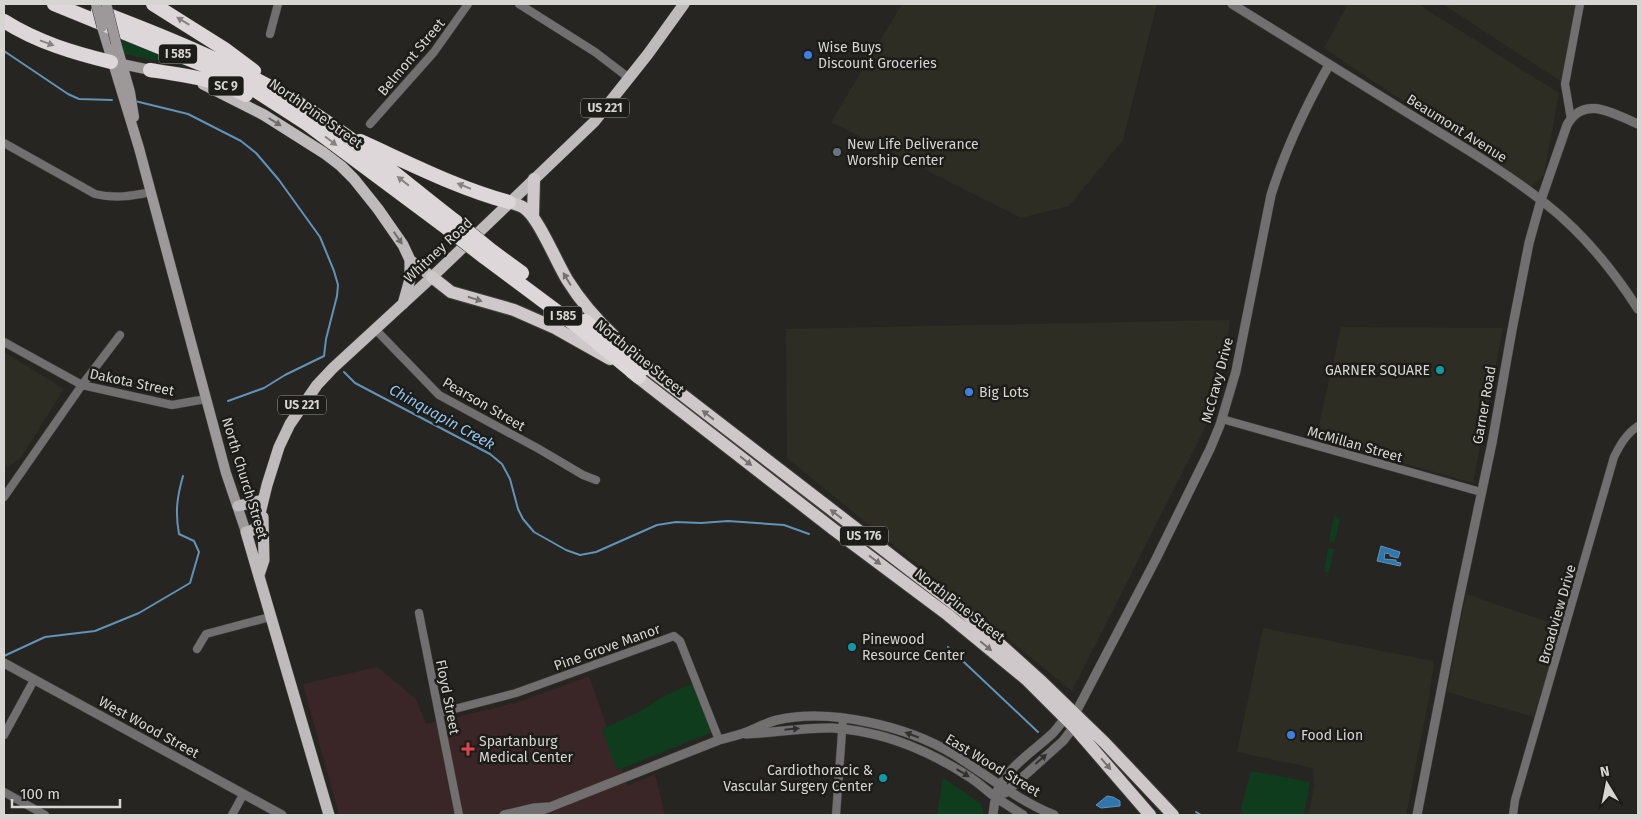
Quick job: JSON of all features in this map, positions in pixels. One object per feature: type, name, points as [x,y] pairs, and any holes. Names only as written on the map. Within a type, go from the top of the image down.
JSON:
[{"type":"highway","name":"North Pine Street","points":[[54,4],[218,71],[253,89],[297,117],[451,225]]},
{"type":"highway","name":"North Pine Street","points":[[80,4],[196,50],[254,78],[339,131],[451,225],[582,330],[642,372],[833,529],[948,615],[1026,679],[1071,720],[1115,753],[1174,815]]},
{"type":"highway","name":"SC 9","points":[[153,4],[226,50],[282,94]]},
{"type":"highway","points":[[4,21],[38,39],[77,54],[117,63]]},
{"type":"highway","name":"SC 9","points":[[147,69],[184,75],[220,84],[237,90],[279,112],[297,117]]},
{"type":"highway","points":[[339,131],[415,167],[493,198],[523,207],[533,217],[578,296],[642,372]]},
{"type":"highway","points":[[533,217],[534,179]]},
{"type":"highway","points":[[432,277],[451,292],[514,310],[555,328],[642,372]]},
{"type":"highway","name":"North Pine Street","points":[[1071,720],[1150,815]]},
{"type":"main road","points":[[96,4],[106,24]]},
{"type":"main road","name":"Whitney Road","points":[[246,532],[253,530],[257,526],[262,501],[279,447],[290,424],[303,404],[333,368],[432,277],[594,122],[665,32],[684,4]]},
{"type":"main road","points":[[106,24],[107,6]]},
{"type":"main road","name":"North Church Street","points":[[106,24],[105,41],[129,86],[138,148]]},
{"type":"main road","name":"North Church Street","points":[[106,24],[116,43],[117,63],[138,148],[226,473],[246,532],[329,815]]},
{"type":"main road","name":"SC 9","points":[[117,63],[147,69]]},
{"type":"main road","points":[[129,86],[134,76],[147,69],[203,84],[264,115],[324,153],[354,179],[403,245],[410,260],[410,279],[403,304]]},
{"type":"main road","points":[[410,260],[432,277]]},
{"type":"main road","points":[[238,506],[262,501],[264,560],[259,576]]},
{"type":"street","points":[[270,34],[278,4]]},
{"type":"street","name":"Belmont Street","points":[[370,124],[434,52],[468,4]]},
{"type":"street","points":[[518,4],[595,52],[629,78]]},
{"type":"street","name":"Beaumont Avenue","points":[[1232,4],[1456,143],[1541,200],[1564,219],[1592,248],[1617,278],[1638,309]]},
{"type":"street","points":[[1571,119],[1565,84],[1580,4]]},
{"type":"street","name":"McCravy Drive","points":[[1071,720],[1156,559],[1210,449],[1222,419],[1236,372],[1271,195],[1290,143],[1329,65]]},
{"type":"street","points":[[1571,119],[1580,111],[1598,108],[1638,124]]},
{"type":"street","name":"Garner Road","points":[[1418,815],[1529,243],[1541,200],[1571,119]]},
{"type":"street","points":[[4,143],[94,194],[120,198],[151,192]]},
{"type":"street","name":"Pearson Street","points":[[375,328],[439,395],[583,475],[596,480]]},
{"type":"street","points":[[4,495],[82,385],[120,336]]},
{"type":"street","name":"Dakota Street","points":[[4,342],[82,385],[172,406],[206,399]]},
{"type":"street","name":"McMillan Street","points":[[1222,419],[1481,492]]},
{"type":"street","name":"Broadview Drive","points":[[1513,815],[1515,800],[1614,457],[1626,436],[1638,426]]},
{"type":"street","name":"Floyd Street","points":[[419,613],[459,815]]},
{"type":"street","points":[[197,649],[206,634],[270,617]]},
{"type":"street","name":"Pine Grove Manor","points":[[439,713],[516,693],[674,636],[680,641],[719,740]]},
{"type":"street","name":"West Wood Street","points":[[4,663],[282,815]]},
{"type":"street","points":[[4,736],[34,680]]},
{"type":"street","name":"East Wood Street","points":[[743,734],[756,726],[777,720],[812,717],[843,718],[880,725],[922,739],[950,753],[1000,786],[1037,808],[1054,815]]},
{"type":"street","points":[[836,815],[843,718]]},
{"type":"street","points":[[993,815],[996,792],[1013,768],[1054,732],[1071,720]]},
{"type":"street","points":[[996,798],[1009,791],[1017,781],[1062,741],[1071,720]]},
{"type":"street","name":"East Wood Street","points":[[530,815],[719,740],[743,734],[811,728],[842,729],[880,736],[932,755],[971,778],[996,798],[1023,815]]},
{"type":"street","points":[[4,792],[46,815]]},
{"type":"street","points":[[232,815],[243,795]]},
{"type":"street","name":"East Wood Street","points":[[504,815],[553,806]]},
{"type":"shaded area","points":[[902,4],[1157,4],[1123,140],[1069,206],[1021,218],[831,122]]},
{"type":"shaded area","points":[[1348,4],[1418,4],[1559,93],[1544,175],[1531,187],[1324,48]]},
{"type":"shaded area","points":[[1443,4],[1577,4],[1563,83]]},
{"type":"shaded area","points":[[1230,320],[1219,400],[1072,691],[787,458],[786,329]]},
{"type":"shaded area","name":"GARNER SQUARE","points":[[1341,327],[1503,328],[1473,483],[1316,438]]},
{"type":"shaded area","points":[[4,352],[64,389],[20,459],[4,468]]},
{"type":"shaded area","points":[[1466,594],[1554,624],[1559,634],[1534,717],[1447,692]]},
{"type":"shaded area","points":[[1263,628],[1434,661],[1429,698],[1406,815],[1309,815],[1314,786],[1313,768],[1237,752]]},
{"type":"shaded area","name":"Spartanburg Medical Center","points":[[377,667],[416,699],[426,724],[519,702],[589,676],[628,786],[655,774],[665,815],[339,815],[303,684]]},
{"type":"green space","points":[[117,31],[234,81],[180,65],[124,54]]},
{"type":"green space","points":[[1334,516],[1340,518],[1335,542],[1329,541]]},
{"type":"green space","points":[[1328,548],[1334,549],[1329,573],[1324,572]]},
{"type":"green space","points":[[693,683],[712,732],[618,770],[602,729],[637,713],[662,697]]},
{"type":"green space","points":[[1251,771],[1310,782],[1304,815],[1244,815],[1241,808]]},
{"type":"green space","points":[[943,778],[981,804],[983,815],[937,815]]},
{"type":"water","points":[[1381,546],[1400,552],[1398,558],[1385,553],[1384,559],[1396,560],[1396,562],[1401,563],[1400,566],[1377,561]]},
{"type":"water","points":[[1107,796],[1120,801],[1120,806],[1101,808],[1096,805]]},
{"type":"waterway","name":"Chinquapin Creek","points":[[4,51],[68,94],[79,99],[112,100]]},
{"type":"waterway","name":"Chinquapin Creek","points":[[135,101],[188,114],[241,141],[256,153],[279,180],[320,237],[338,285],[324,356]]},
{"type":"waterway","points":[[228,401],[264,388],[285,375],[324,356]]},
{"type":"waterway","name":"Chinquapin Creek","points":[[344,372],[355,383],[490,454],[502,464],[510,479],[518,509],[523,519],[534,532],[566,550],[580,555],[596,552],[657,525],[676,522],[728,521],[784,525],[809,534]]},
{"type":"waterway","points":[[4,656],[45,637],[95,631],[139,613],[190,583],[199,552],[194,541],[179,534],[177,505],[183,476]]},
{"type":"waterway","name":"Chinquapin Creek","points":[[948,647],[1038,732]]},
{"type":"waterway","name":"Chinquapin Creek","points":[[1196,812],[1201,815]]},
{"type":"place","name":"Wise Buys Discount Groceries","points":[[808,55]]},
{"type":"place","name":"New Life Deliverance Worship Center","points":[[837,152]]},
{"type":"place","name":"GARNER SQUARE","points":[[1440,370]]},
{"type":"place","name":"Big Lots","points":[[969,392]]},
{"type":"place","name":"Pinewood Resource Center","points":[[852,647]]},
{"type":"place","name":"Food Lion","points":[[1291,735]]},
{"type":"place","name":"Spartanburg Medical Center","points":[[468,749]]},
{"type":"place","name":"Cardiothoracic & Vascular Surgery Center","points":[[883,778]]}]
